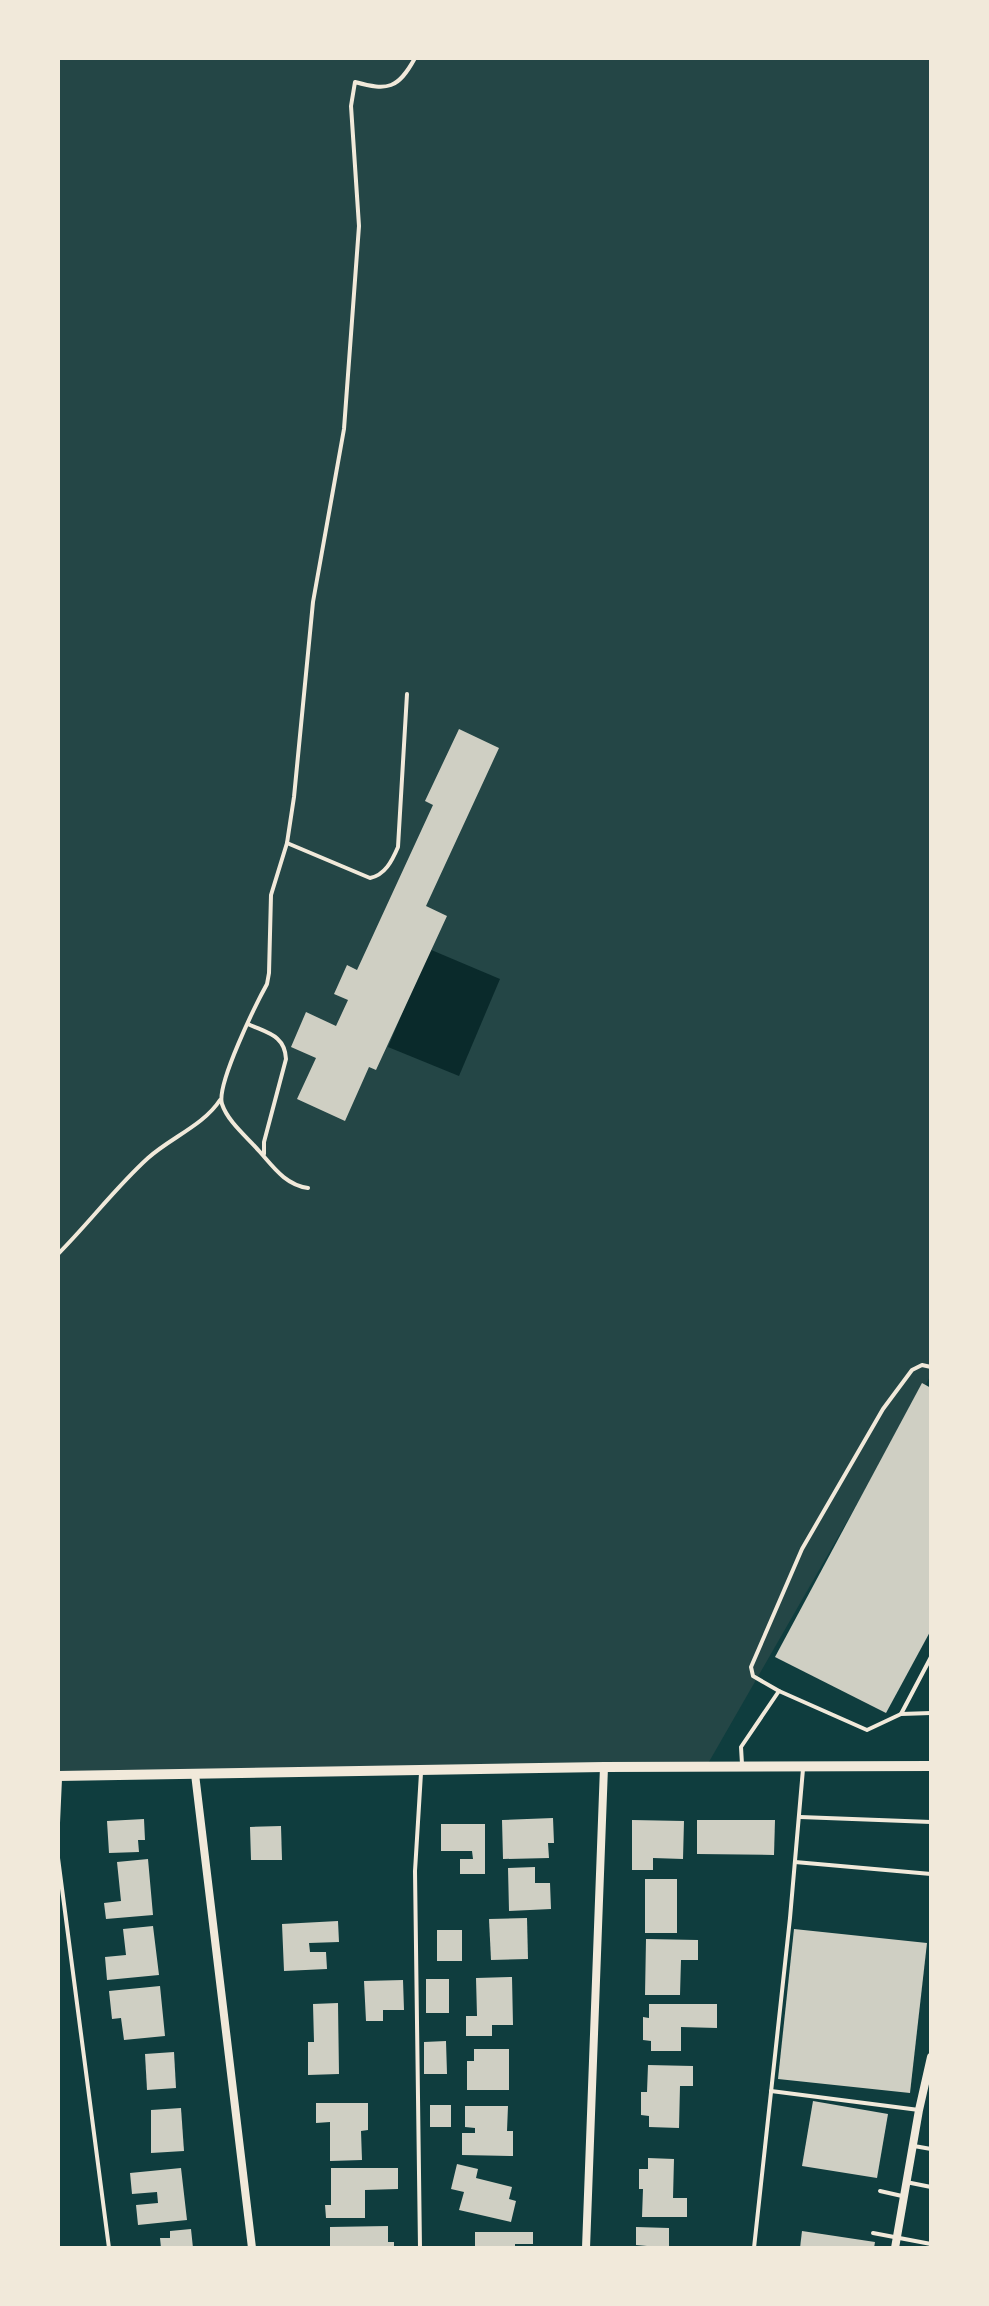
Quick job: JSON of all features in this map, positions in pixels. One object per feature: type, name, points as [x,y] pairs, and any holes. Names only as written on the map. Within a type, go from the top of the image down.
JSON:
[{"type":"street","points":[[59,1776],[604,1767],[931,1766]]},
{"type":"street","points":[[586,2248],[604,1767]]},
{"type":"street","points":[[195,1774],[252,2248]]},
{"type":"street","points":[[895,2248],[902,2196],[919,2110],[927,2090],[931,2057]]},
{"type":"lane","points":[[58,1254],[144,1161],[167,1141],[213,1110],[220,1100],[247,1024],[267,984],[271,895],[287,843],[313,602],[344,429],[359,226],[352,93],[355,82],[390,87],[400,80],[415,58]]},
{"type":"lane","points":[[287,843],[370,878],[379,876],[392,862],[398,847],[407,694]]},
{"type":"lane","points":[[247,1024],[279,1039],[286,1051],[266,1130],[264,1156]]},
{"type":"lane","points":[[220,1100],[226,1114],[281,1176],[297,1186],[308,1188]]},
{"type":"lane","points":[[931,1367],[922,1365],[912,1370],[883,1409],[802,1549],[751,1667],[753,1676],[779,1691],[867,1730],[901,1714],[931,1713]]},
{"type":"lane","points":[[901,1714],[931,1657]]},
{"type":"lane","points":[[742,1767],[741,1747],[779,1691]]},
{"type":"lane","points":[[754,2248],[803,1766]]},
{"type":"lane","points":[[420,2248],[415,1871],[421,1770]]},
{"type":"lane","points":[[58,1823],[59,1776]]},
{"type":"lane","points":[[800,1817],[931,1822]]},
{"type":"lane","points":[[58,1858],[109,2248]]},
{"type":"lane","points":[[795,1862],[931,1874]]},
{"type":"lane","points":[[771,2091],[919,2110]]},
{"type":"lane","points":[[912,2145],[931,2149]]},
{"type":"lane","points":[[905,2182],[931,2187]]},
{"type":"lane","points":[[880,2191],[902,2196]]},
{"type":"lane","points":[[873,2233],[931,2244]]},
{"type":"shaded area","points":[[58,58],[931,58],[931,1375],[706,1767],[58,1776]]},
{"type":"shaded area","points":[[429,949],[500,979],[459,1076],[388,1047]]},
{"type":"building","points":[[459,729],[499,748],[426,906],[447,916],[376,1070],[369,1067],[345,1121],[297,1099],[316,1058],[291,1047],[306,1012],[336,1026],[348,1000],[334,994],[347,965],[357,970],[433,805],[425,801]]},
{"type":"building","points":[[922,1383],[931,1388],[931,1630],[886,1713],[775,1657]]},
{"type":"building","points":[[553,1818],[554,1843],[548,1843],[549,1858],[503,1859],[502,1820]]},
{"type":"building","points":[[144,1819],[145,1840],[138,1840],[139,1852],[109,1853],[107,1821]]},
{"type":"building","points":[[632,1820],[684,1821],[683,1859],[653,1858],[653,1870],[632,1870]]},
{"type":"building","points":[[697,1820],[775,1820],[774,1855],[697,1854]]},
{"type":"building","points":[[441,1824],[485,1824],[485,1874],[460,1874],[460,1859],[473,1859],[472,1851],[441,1851]]},
{"type":"building","points":[[281,1826],[282,1860],[251,1860],[250,1827]]},
{"type":"building","points":[[148,1859],[153,1915],[106,1919],[104,1903],[121,1901],[117,1862]]},
{"type":"building","points":[[535,1867],[535,1883],[550,1883],[551,1909],[509,1911],[508,1868]]},
{"type":"building","points":[[645,1879],[677,1879],[677,1933],[645,1933]]},
{"type":"building","points":[[527,1918],[528,1959],[491,1960],[489,1919]]},
{"type":"building","points":[[338,1921],[339,1942],[309,1943],[310,1952],[326,1952],[327,1969],[284,1971],[282,1924]]},
{"type":"building","points":[[153,1926],[159,1975],[107,1980],[105,1957],[126,1955],[123,1929]]},
{"type":"building","points":[[794,1929],[927,1943],[910,2093],[778,2079]]},
{"type":"building","points":[[437,1930],[462,1930],[462,1961],[437,1961]]},
{"type":"building","points":[[646,1939],[698,1940],[698,1960],[681,1960],[680,1995],[645,1995]]},
{"type":"building","points":[[512,1977],[513,2025],[492,2025],[492,2036],[466,2036],[466,2016],[477,2016],[476,1978]]},
{"type":"building","points":[[426,1979],[449,1979],[449,2013],[426,2013]]},
{"type":"building","points":[[403,1980],[404,2010],[383,2010],[383,2021],[366,2021],[364,1981]]},
{"type":"building","points":[[160,1986],[165,2036],[124,2040],[121,2018],[112,2019],[109,1991]]},
{"type":"building","points":[[338,2003],[339,2074],[308,2075],[308,2042],[314,2042],[313,2004]]},
{"type":"building","points":[[649,2004],[717,2004],[717,2028],[681,2027],[681,2051],[651,2051],[651,2041],[643,2040],[643,2017],[649,2018]]},
{"type":"building","points":[[446,2041],[447,2074],[424,2074],[424,2042]]},
{"type":"building","points":[[474,2049],[509,2049],[509,2090],[467,2090],[467,2061],[474,2061]]},
{"type":"building","points":[[174,2052],[176,2088],[147,2090],[145,2054]]},
{"type":"building","points":[[648,2065],[693,2066],[693,2086],[680,2086],[679,2128],[649,2127],[649,2116],[641,2115],[641,2092],[647,2092]]},
{"type":"building","points":[[813,2101],[888,2114],[877,2178],[802,2166]]},
{"type":"building","points":[[316,2103],[368,2103],[368,2130],[361,2131],[362,2160],[330,2161],[330,2122],[316,2123]]},
{"type":"building","points":[[430,2105],[451,2105],[451,2127],[430,2127]]},
{"type":"building","points":[[465,2106],[508,2106],[507,2131],[513,2131],[513,2156],[462,2155],[462,2133],[475,2133],[475,2128],[465,2127]]},
{"type":"building","points":[[181,2108],[184,2151],[151,2153],[151,2110]]},
{"type":"building","points":[[648,2158],[674,2159],[673,2198],[687,2198],[687,2217],[642,2217],[643,2189],[639,2189],[639,2169],[648,2169]]},
{"type":"building","points":[[457,2164],[478,2169],[476,2178],[512,2187],[509,2199],[516,2201],[511,2222],[459,2210],[464,2192],[451,2189]]},
{"type":"building","points":[[181,2168],[187,2220],[138,2225],[136,2205],[158,2203],[157,2192],[132,2194],[130,2173]]},
{"type":"building","points":[[331,2168],[398,2168],[398,2189],[365,2190],[365,2218],[326,2218],[325,2205],[331,2205]]},
{"type":"building","points":[[388,2226],[388,2242],[394,2242],[394,2248],[330,2248],[330,2227]]},
{"type":"building","points":[[636,2227],[669,2228],[669,2248],[636,2245]]},
{"type":"building","points":[[191,2229],[193,2248],[161,2248],[160,2238],[170,2238],[170,2231]]},
{"type":"building","points":[[802,2231],[875,2242],[874,2248],[800,2248]]},
{"type":"building","points":[[475,2232],[533,2232],[533,2244],[515,2244],[515,2248],[475,2248]]}]
